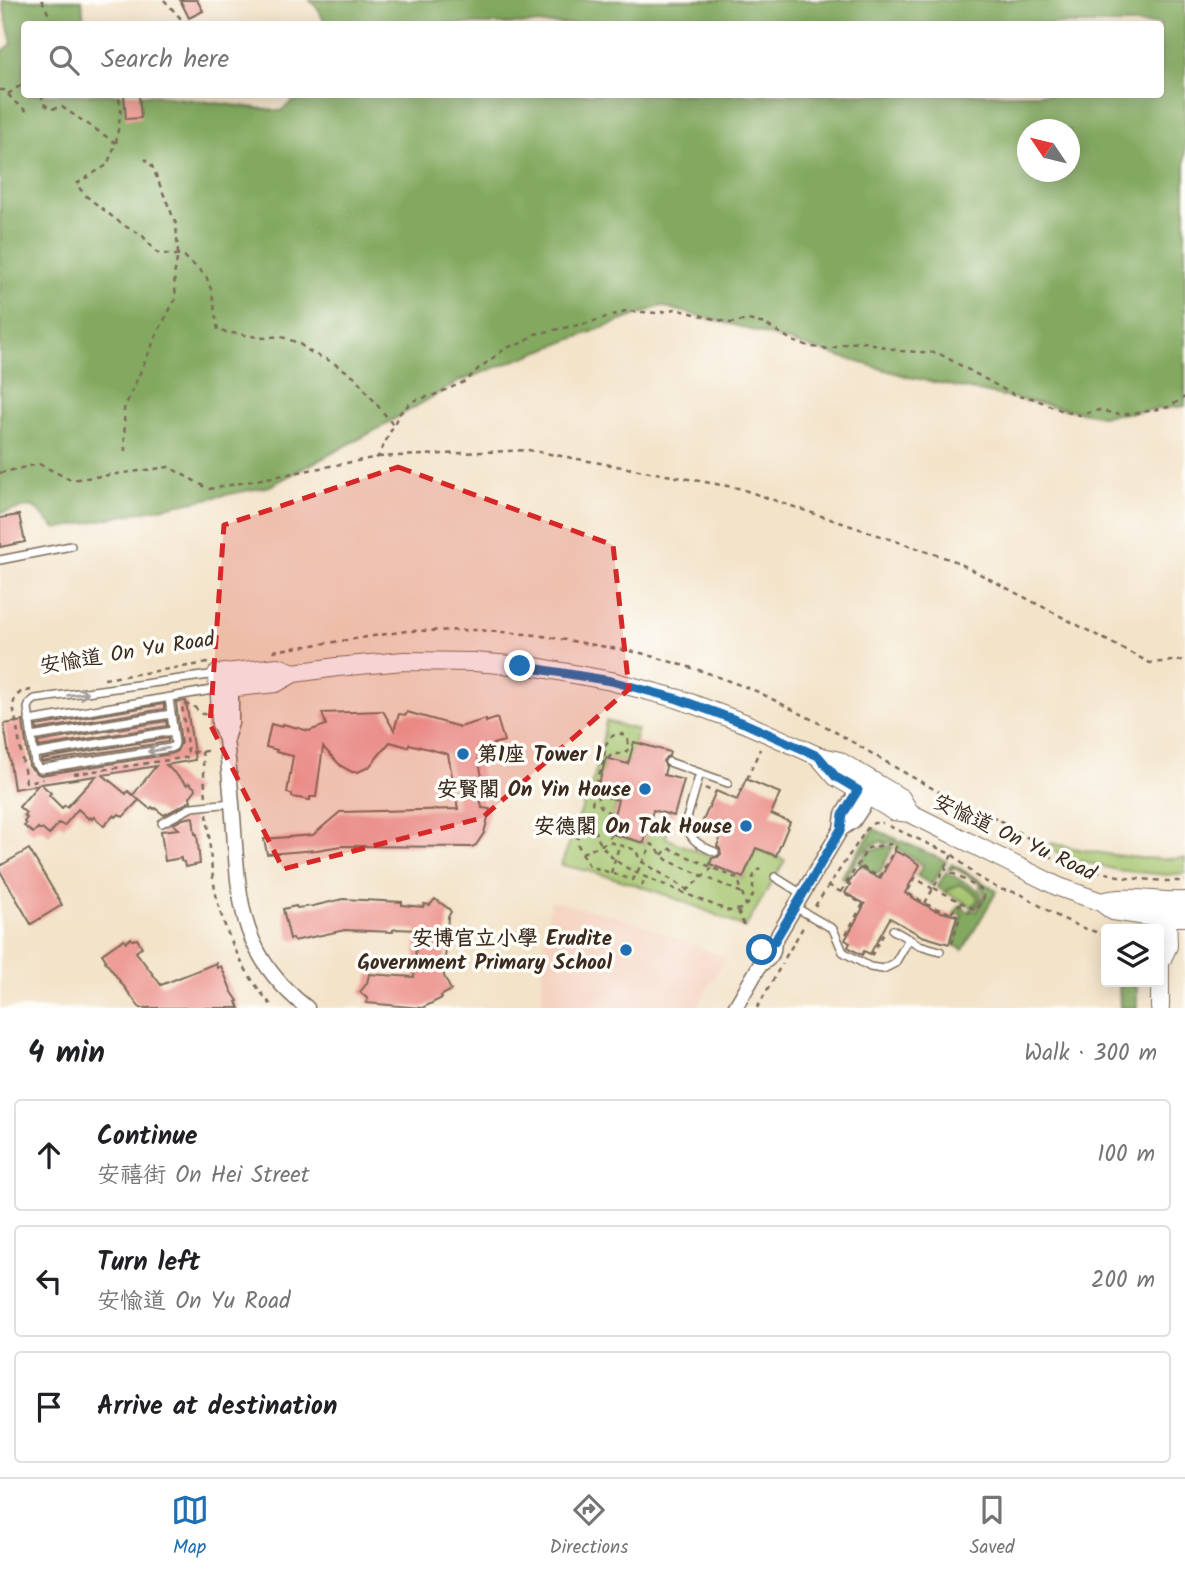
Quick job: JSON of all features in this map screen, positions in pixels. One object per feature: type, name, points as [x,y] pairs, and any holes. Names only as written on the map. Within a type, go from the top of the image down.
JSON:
[{"type":"street","name":"安愉道 On Yu Road","points":[[219,680],[276,683],[294,673],[404,661],[474,662],[536,667],[611,681],[678,699],[744,723],[818,756],[836,777],[868,787],[893,811],[910,813],[1059,887],[1101,901],[1113,911],[1166,912]]},
{"type":"street","points":[[219,680],[231,723],[226,739],[237,882],[246,925],[266,964],[285,989],[307,1008]]},
{"type":"street","points":[[735,1008],[760,965],[773,951],[774,942],[841,829],[853,821],[868,787]]},
{"type":"street","points":[[1164,953],[1168,946],[1166,912]]},
{"type":"street","points":[[1160,987],[1160,1008]]},
{"type":"lane","points":[[0,560],[71,546]]},
{"type":"lane","points":[[29,721],[169,698],[219,680]]},
{"type":"lane","points":[[169,698],[174,746],[170,748],[40,769],[35,764],[28,706],[35,699],[219,680]]},
{"type":"lane","points":[[31,737],[171,714]]},
{"type":"lane","points":[[34,754],[173,731]]},
{"type":"lane","points":[[669,762],[728,783]]},
{"type":"lane","points":[[700,773],[686,824],[695,842],[715,852]]},
{"type":"lane","points":[[162,823],[192,807],[232,803]]},
{"type":"lane","points":[[775,877],[810,915],[833,929],[843,952],[870,967],[883,969],[895,962],[909,939]]},
{"type":"lane","points":[[889,931],[919,945],[941,947]]},
{"type":"path","points":[[42,0],[52,21]]},
{"type":"path","points":[[164,0],[183,21]]},
{"type":"path","points":[[8,93],[21,85]]},
{"type":"path","points":[[0,90],[8,93],[29,113]]},
{"type":"path","points":[[42,98],[44,104],[51,109],[62,107],[116,143]]},
{"type":"path","points":[[119,98],[121,110],[116,143],[107,165],[76,184],[86,196],[123,225],[142,235],[158,253],[184,256],[206,276],[212,292],[218,331],[264,338],[280,336],[298,343],[354,376],[394,426]]},
{"type":"path","points":[[125,452],[124,409],[176,298],[176,224],[152,166],[145,159]]},
{"type":"path","points":[[378,457],[399,414],[412,401],[466,381],[506,348],[522,343],[535,334],[588,323],[625,311],[658,313],[675,309],[732,323],[748,320],[765,324],[795,342],[813,347],[830,349],[849,343],[865,342],[901,351],[938,353],[1016,396],[1032,398],[1080,415],[1099,410],[1132,414],[1169,407],[1185,397]]},
{"type":"path","points":[[0,473],[39,464],[71,480],[169,467],[209,489],[378,457],[528,450],[738,488],[955,561],[1150,663],[1185,660]]},
{"type":"path","name":"安愉道 On Yu Road","points":[[94,680],[219,680]]},
{"type":"path","name":"安愉道 On Yu Road","points":[[24,691],[41,688]]},
{"type":"path","points":[[202,714],[192,705],[183,705],[188,753],[207,751]]},
{"type":"path","points":[[608,759],[612,754],[624,754],[629,748],[628,740],[622,734],[610,736],[606,743],[594,793],[592,815],[601,845],[615,860],[636,873],[686,891],[729,911],[738,911],[746,906],[753,895],[753,877],[760,868]]},
{"type":"path","points":[[747,779],[760,749]]},
{"type":"path","points":[[202,751],[206,801]]},
{"type":"path","points":[[198,782],[204,781]]},
{"type":"path","points":[[598,794],[601,808],[616,815]]},
{"type":"path","points":[[207,811],[218,903],[244,965],[262,995],[274,1008]]},
{"type":"path","name":"安愉道 On Yu Road","points":[[828,885],[874,822],[953,855],[976,876],[999,889],[1019,893],[1063,919],[1101,933]]},
{"type":"path","points":[[594,825],[579,830],[576,843],[589,866],[633,880],[652,844],[667,860],[742,893]]},
{"type":"path","points":[[609,842],[611,833]]},
{"type":"path","points":[[582,853],[609,842],[636,849],[642,861],[686,891]]},
{"type":"path","points":[[841,892],[857,864],[868,848],[891,844],[896,847],[879,877],[857,864]]},
{"type":"path","points":[[611,873],[619,845]]},
{"type":"path","points":[[662,855],[668,848],[738,880],[746,906]]},
{"type":"path","points":[[925,903],[956,849]]},
{"type":"path","points":[[686,891],[712,868]]},
{"type":"path","points":[[941,947],[951,946],[960,916],[934,908],[907,893],[915,878],[976,910],[984,897],[982,890],[945,869]]},
{"type":"path","points":[[642,886],[645,877]]},
{"type":"path","points":[[822,881],[863,905],[846,934]]},
{"type":"path","points":[[804,925],[828,885]]},
{"type":"path","points":[[951,913],[961,903]]},
{"type":"path","points":[[738,911],[745,928]]},
{"type":"path","points":[[868,960],[889,931]]},
{"type":"path","points":[[752,944],[757,947]]},
{"type":"path","points":[[757,1008],[768,988]]},
{"type":"highlighted area","points":[[398,467],[613,545],[629,689],[482,818],[283,869],[210,724],[224,525]]},
{"type":"shaded area","name":"安博官立小學 Erudite Government Primary School","points":[[551,901],[611,915],[651,928],[726,958],[696,1008],[542,1008],[542,963]]},
{"type":"green space","points":[[2,0],[82,0],[84,21],[21,21],[21,98],[177,98],[280,111],[298,98],[1164,98],[1164,21],[324,21],[310,0],[1185,0],[1185,406],[1101,416],[909,377],[661,306],[460,381],[270,486],[56,529],[33,506],[0,513],[0,53],[12,44]]},
{"type":"green space","points":[[606,721],[638,730],[628,764],[606,759],[597,790],[596,794],[618,800],[609,833],[644,843],[648,827],[667,832],[666,838],[712,858],[710,864],[743,878],[756,848],[785,860],[745,928],[654,891],[561,865],[594,777]]},
{"type":"green space","points":[[874,829],[946,861],[932,885],[917,876],[923,865],[897,849],[898,846],[892,842],[884,844],[884,841],[871,846],[861,855],[846,880],[841,877]]},
{"type":"green space","points":[[1050,843],[1134,857],[1185,858],[1185,873],[1166,875],[1117,870],[1076,860],[1054,851]]},
{"type":"green space","points":[[893,847],[880,872],[874,873],[859,864],[869,850]]},
{"type":"green space","points":[[951,864],[997,891],[963,950],[954,945],[962,915],[954,913],[961,905],[964,906],[963,909],[977,912],[985,897],[981,884],[953,867],[948,869]]},
{"type":"green space","points":[[946,872],[980,891],[982,898],[976,908],[973,907],[978,899],[976,894],[959,884],[945,892],[937,887]]},
{"type":"green space","points":[[958,884],[976,894],[978,899],[973,907],[945,892]]},
{"type":"green space","points":[[1119,987],[1137,987],[1137,1008],[1120,1008]]},
{"type":"building","points":[[180,0],[197,0],[203,11],[189,18]]},
{"type":"building","points":[[124,98],[139,98],[141,118],[126,119]]},
{"type":"building","points":[[19,515],[25,542],[0,547],[0,518]]},
{"type":"building","points":[[186,701],[195,760],[166,765],[187,785],[189,783],[196,789],[190,797],[191,801],[164,815],[155,808],[150,809],[133,795],[156,766],[103,775],[126,794],[128,791],[139,800],[123,817],[114,815],[104,826],[94,817],[89,819],[78,809],[64,826],[59,823],[49,835],[38,828],[33,833],[24,826],[26,813],[19,807],[38,785],[14,789],[4,724],[23,721],[29,766],[41,775],[177,751],[181,743],[176,702]],"holes":[[[96,776],[67,807],[65,805],[62,808],[41,784]]]},
{"type":"building","points":[[164,704],[164,709],[37,730],[36,726]]},
{"type":"building","points":[[383,711],[394,730],[399,714],[406,715],[407,712],[460,727],[497,718],[504,741],[477,751],[484,788],[479,790],[482,808],[490,809],[484,833],[476,845],[341,846],[267,854],[264,839],[313,835],[340,812],[458,809],[448,754],[390,742],[369,767],[358,772],[341,766],[323,747],[316,797],[310,797],[310,800],[292,797],[292,794],[287,793],[293,756],[266,747],[271,724],[282,727],[283,724],[309,731],[326,725],[322,713]]},
{"type":"building","points":[[166,721],[167,726],[39,747],[38,742]]},
{"type":"building","points":[[168,738],[168,742],[41,761],[41,759]]},
{"type":"building","name":"安賢閣 On Yin House","points":[[634,742],[670,752],[663,761],[666,767],[664,775],[684,780],[674,816],[653,810],[644,843],[609,833],[618,800],[596,794],[606,758],[628,764]]},
{"type":"building","name":"安德閣 On Tak House","points":[[746,779],[780,793],[771,814],[790,822],[776,856],[756,848],[743,878],[710,864],[712,858],[721,854],[717,846],[722,834],[701,825],[716,791],[737,800]]},
{"type":"building","points":[[193,817],[200,864],[185,867],[181,858],[165,861],[161,831],[179,829],[173,824]]},
{"type":"building","points":[[29,849],[62,905],[31,924],[0,871],[0,866]]},
{"type":"building","points":[[895,851],[920,865],[905,893],[934,910],[957,916],[949,944],[922,936],[890,918],[870,954],[864,951],[862,955],[848,947],[850,943],[845,940],[865,904],[845,893],[860,868],[880,879]]},
{"type":"building","points":[[343,899],[402,902],[402,905],[423,907],[424,904],[430,905],[435,899],[449,909],[451,912],[448,917],[444,976],[451,990],[422,1008],[366,1003],[368,999],[360,992],[367,983],[369,974],[414,977],[417,930],[345,930],[294,941],[290,939],[283,909]]},
{"type":"building","points":[[131,938],[137,939],[142,947],[136,952],[161,985],[216,963],[217,968],[221,966],[240,1008],[140,1008],[102,954],[124,939],[126,942]]},
{"type":"place","name":"第1座 Tower 1","points":[[463,754]]},
{"type":"place","name":"安賢閣 On Yin House","points":[[645,789]]},
{"type":"place","name":"安德閣 On Tak House","points":[[746,826]]},
{"type":"place","name":"安博官立小學 Erudite Government Primary School","points":[[626,950]]},
{"type":"route","points":[[520,666],[611,681],[678,699],[744,723],[818,756],[836,777],[858,790],[843,814],[841,829],[803,894],[774,942],[762,950]]}]
